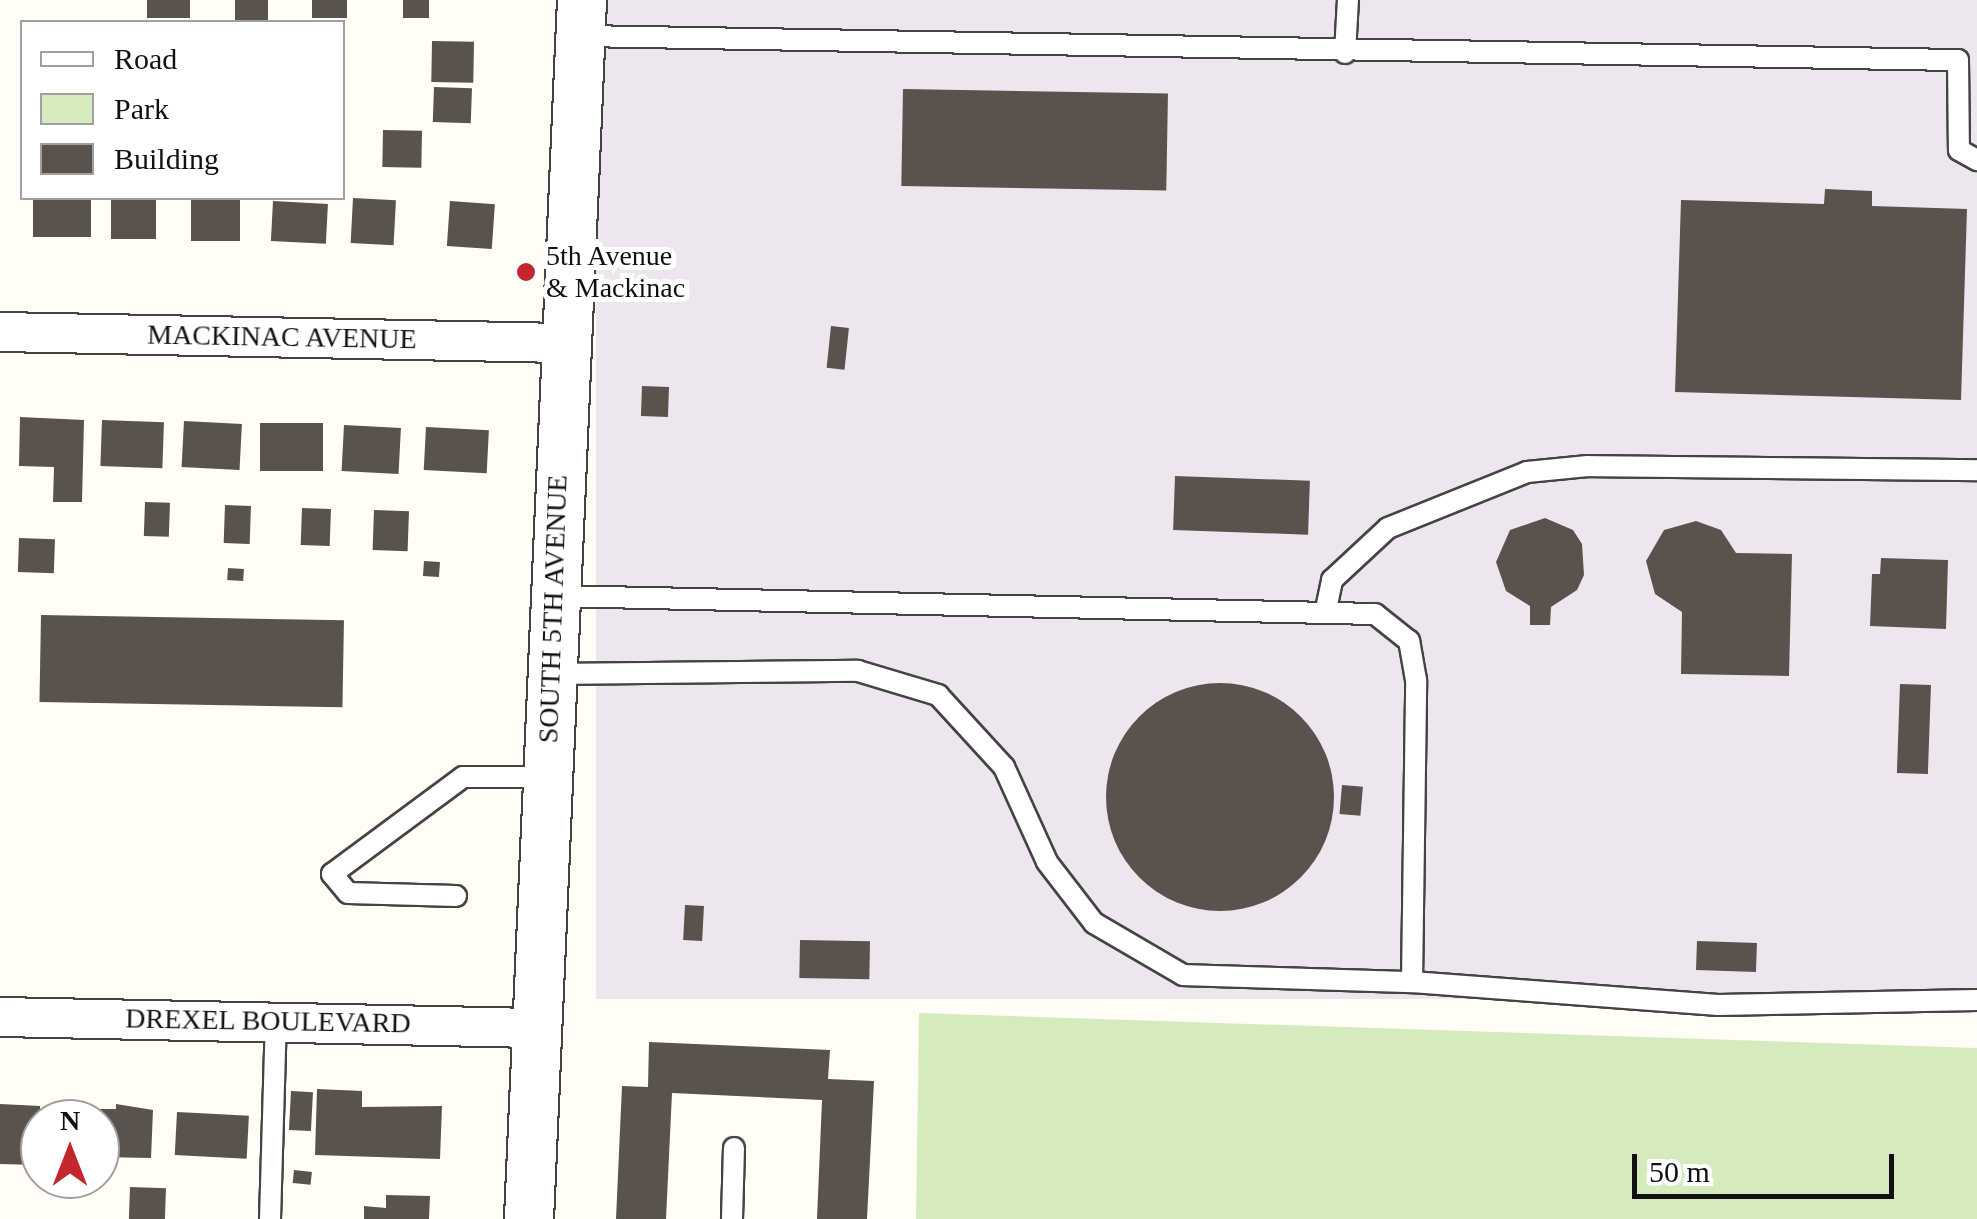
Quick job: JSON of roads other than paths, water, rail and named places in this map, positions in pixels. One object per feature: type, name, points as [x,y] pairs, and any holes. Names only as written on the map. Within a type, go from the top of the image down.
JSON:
[{"type":"street","name":"SOUTH 5TH AVENUE","points":[[529,1219],[581,18]]},
{"type":"street","name":"MACKINAC AVENUE","points":[[0,332],[564,343]]},
{"type":"street","name":"DREXEL BOULEVARD","points":[[0,1016],[535,1028]]},
{"type":"lane","points":[[1346,53],[1348,0]]},
{"type":"lane","points":[[581,18],[1346,53],[1958,60],[1958,150],[1977,160]]},
{"type":"lane","points":[[1326,609],[1332,580],[1388,528],[1527,472],[1588,466],[1977,470]]},
{"type":"lane","points":[[554,596],[1326,609],[1376,614],[1409,641],[1416,680],[1412,982]]},
{"type":"lane","points":[[551,674],[858,671],[938,695],[1004,767],[1047,862],[1094,924],[1183,975],[1412,982],[1718,1005],[1977,1000]]},
{"type":"lane","points":[[456,896],[348,893],[332,874],[464,777],[546,777]]},
{"type":"lane","points":[[270,1219],[276,1021]]},
{"type":"lane","points":[[732,1219],[734,1148]]},
{"type":"place","name":"5th Avenue & Mackinac","points":[[526,272]]}]
